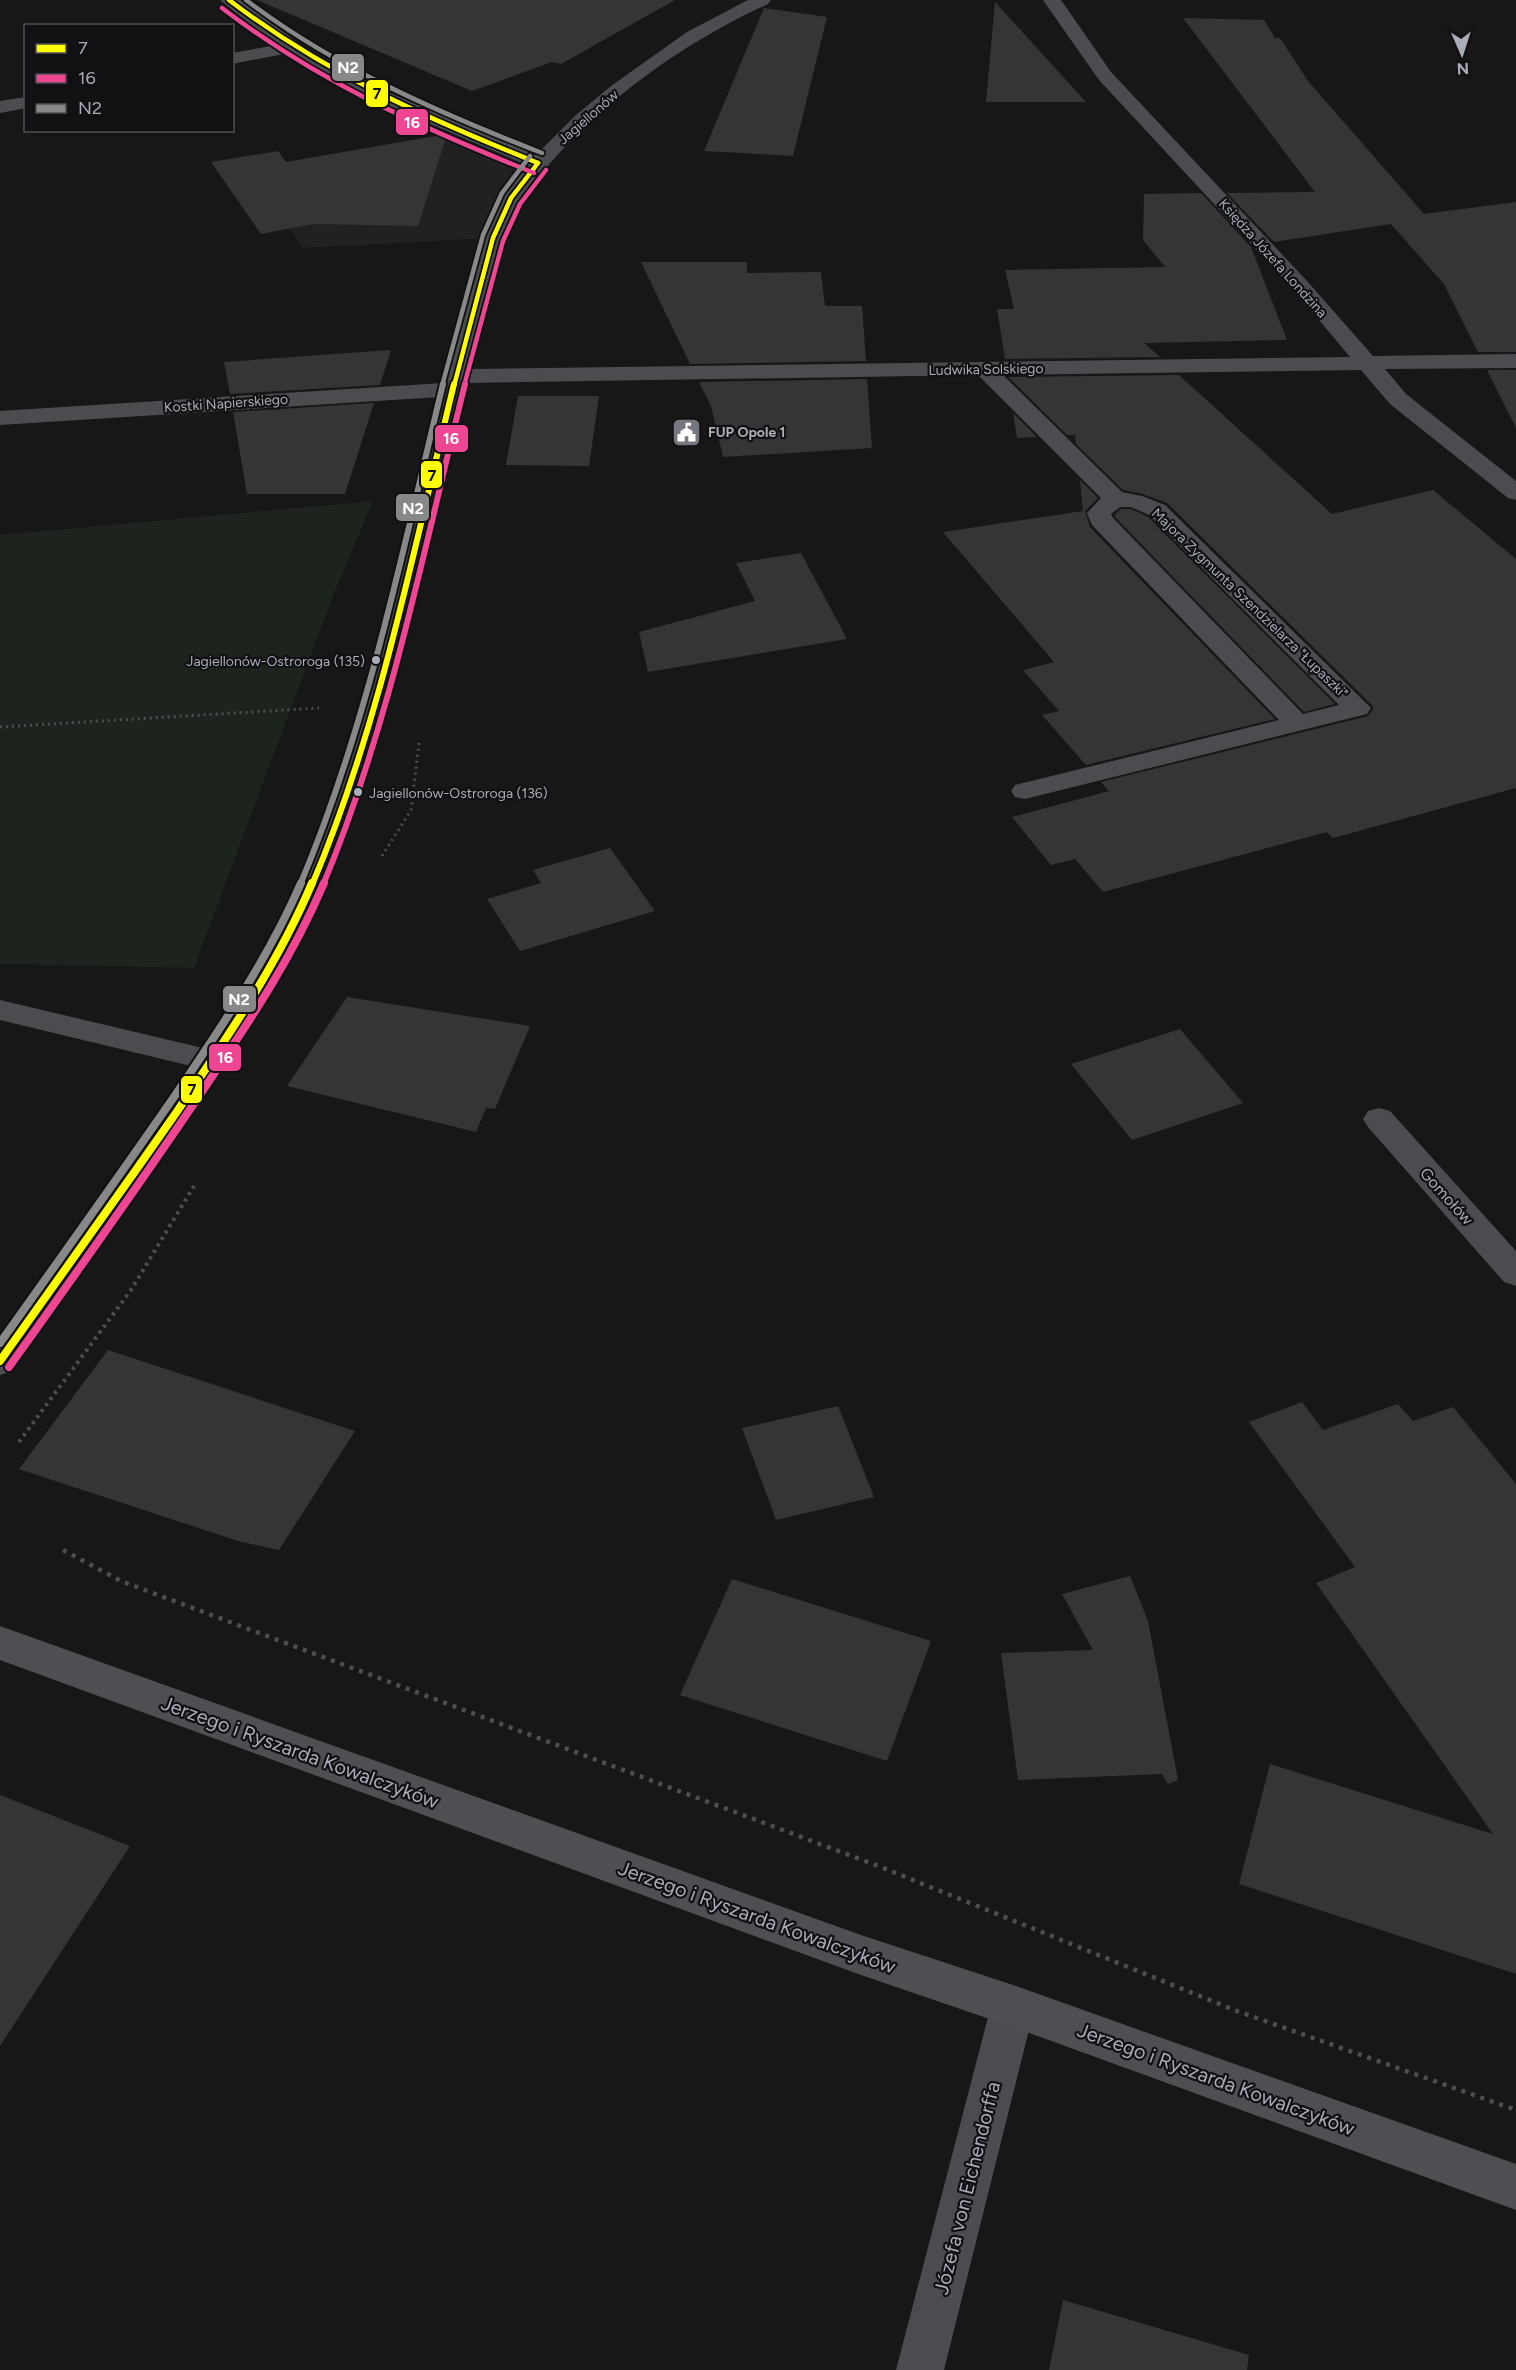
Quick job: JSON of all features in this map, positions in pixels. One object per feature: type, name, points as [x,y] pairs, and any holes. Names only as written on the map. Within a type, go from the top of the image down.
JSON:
[{"type":"main road","name":"Jerzego i Ryszarda Kowalczyków","points":[[0,1643],[861,1955],[1013,2006],[1516,2187]]},
{"type":"street","points":[[229,0],[292,47],[323,66],[406,107],[538,163]]},
{"type":"street","name":"Jagiellonów","points":[[0,1360],[98,1225],[269,974],[296,921],[335,825],[373,705],[417,540],[484,266],[500,216],[522,182],[538,163],[578,124],[658,60],[716,22],[741,8],[762,0]]},
{"type":"street","name":"Księdza Józefa Londzina","points":[[1052,0],[1105,76],[1300,285],[1398,399],[1516,493]]},
{"type":"street","points":[[234,59],[292,47]]},
{"type":"street","points":[[0,107],[24,102]]},
{"type":"street","name":"Ludwika Solskiego","points":[[454,382],[984,369],[1516,361]]},
{"type":"street","points":[[984,369],[1115,499],[1103,506],[1099,513],[1101,520],[1297,723]]},
{"type":"street","name":"Kostki Napierskiego","points":[[0,418],[454,382]]},
{"type":"street","name":"Majora Zygmunta Szendzielarza \"Łupaszki\"","points":[[1025,791],[1358,708],[1156,510],[1131,500],[1115,499]]},
{"type":"street","points":[[0,1010],[211,1060]]},
{"type":"street","name":"Gomołów","points":[[1379,1119],[1516,1273]]},
{"type":"street","name":"Józefa von Eichendorffa","points":[[920,2370],[1013,2006]]},
{"type":"path","points":[[0,727],[373,705]]},
{"type":"path","points":[[380,859],[411,810],[420,735]]},
{"type":"path","points":[[19,1442],[131,1290],[197,1181]]},
{"type":"path","points":[[63,1550],[121,1581],[880,1867],[1237,2011],[1516,2109]]},
{"type":"shaded area","points":[[461,132],[538,163],[493,238],[303,248],[250,168]]},
{"type":"shaded area","points":[[373,501],[331,601],[194,968],[0,964],[0,535]]},
{"type":"building","points":[[257,0],[675,0],[561,64],[552,62],[472,91]]},
{"type":"building","points":[[995,2],[1086,102],[986,102]]},
{"type":"building","points":[[764,8],[827,17],[793,156],[704,151]]},
{"type":"building","points":[[1183,18],[1264,20],[1275,38],[1280,38],[1308,81],[1424,214],[1516,202],[1516,352],[1478,352],[1444,284],[1391,224],[1274,242],[1227,193],[1315,192]]},
{"type":"building","points":[[447,134],[418,226],[313,224],[261,234],[211,162],[278,151],[286,162]]},
{"type":"building","points":[[1201,193],[1251,247],[1287,340],[1144,343],[1160,357],[1005,359],[997,309],[1014,309],[1005,270],[1165,267],[1143,240],[1144,194]]},
{"type":"building","points":[[641,262],[747,262],[747,273],[821,272],[825,306],[862,306],[866,361],[690,364]]},
{"type":"building","points":[[391,350],[380,385],[230,394],[224,362]]},
{"type":"building","points":[[1487,370],[1516,370],[1516,428]]},
{"type":"building","points":[[1179,375],[1332,514],[1433,490],[1516,559],[1516,788],[1333,838],[1327,832],[1103,892],[1075,859],[1051,865],[1012,817],[1109,791],[1101,782],[1368,716],[1373,709],[1373,706],[1167,503],[1143,494],[1123,490],[1076,444],[1075,435],[1067,435],[1008,377]]},
{"type":"building","points":[[867,379],[872,448],[723,457],[711,406],[699,382]]},
{"type":"building","points":[[518,396],[599,396],[589,466],[506,465]]},
{"type":"building","points":[[374,403],[345,494],[247,494],[233,412]]},
{"type":"building","points":[[1013,413],[1037,437],[1017,438]]},
{"type":"building","points":[[1080,480],[1098,498],[1085,511],[1090,527],[1275,719],[1086,765],[1042,715],[1059,711],[1023,670],[1054,662],[943,532],[1083,511]]},
{"type":"building","points":[[1121,509],[1131,509],[1148,517],[1335,704],[1304,712],[1115,517],[1114,515]]},
{"type":"building","points":[[801,553],[847,639],[648,672],[639,632],[755,601],[736,563]]},
{"type":"building","points":[[610,848],[655,911],[520,951],[487,899],[541,883],[533,870]]},
{"type":"building","points":[[347,997],[530,1026],[495,1109],[486,1108],[476,1132],[287,1086]]},
{"type":"building","points":[[1180,1029],[1243,1103],[1132,1140],[1071,1064]]},
{"type":"building","points":[[108,1350],[355,1431],[279,1550],[238,1541],[19,1469]]},
{"type":"building","points":[[1302,1402],[1323,1430],[1398,1404],[1413,1421],[1453,1407],[1516,1484],[1516,1974],[1239,1884],[1270,1764],[1493,1834],[1316,1583],[1355,1567],[1249,1422]]},
{"type":"building","points":[[838,1406],[874,1497],[776,1520],[742,1428]]},
{"type":"building","points":[[1130,1576],[1148,1621],[1178,1780],[1168,1784],[1162,1774],[1018,1780],[1001,1653],[1093,1650],[1062,1594]]},
{"type":"building","points":[[732,1579],[931,1641],[887,1761],[680,1695]]},
{"type":"building","points":[[0,1795],[130,1846],[0,2046]]},
{"type":"building","points":[[1063,2300],[1249,2355],[1247,2370],[1049,2370]]},
{"type":"transit line","name":"7","points":[[229,0],[302,52],[339,74],[416,112],[538,163]]},
{"type":"transit line","name":"N2","points":[[246,0],[279,25],[350,69],[464,122],[542,153]]},
{"type":"transit line","name":"16","points":[[222,8],[258,36],[333,83],[411,122],[534,173]]},
{"type":"transit line","name":"N2","points":[[0,1343],[119,1177],[218,1032],[255,975],[286,917],[321,835],[350,752],[374,667],[458,321],[483,235],[502,193],[530,156]]},
{"type":"transit line","name":"7","points":[[0,1361],[227,1038],[263,981],[296,921],[331,839],[360,755],[384,670],[469,323],[493,238],[511,198],[538,163]]},
{"type":"transit line","name":"16","points":[[9,1367],[136,1189],[235,1043],[273,986],[306,925],[341,842],[370,758],[394,672],[479,326],[503,241],[520,204],[546,170]]},
{"type":"place","name":"FUP Opole 1","points":[[687,432]]},
{"type":"place","name":"Jagiellonów-Ostroroga (135)","points":[[376,660]]},
{"type":"place","name":"Jagiellonów-Ostroroga (136)","points":[[358,792]]}]
